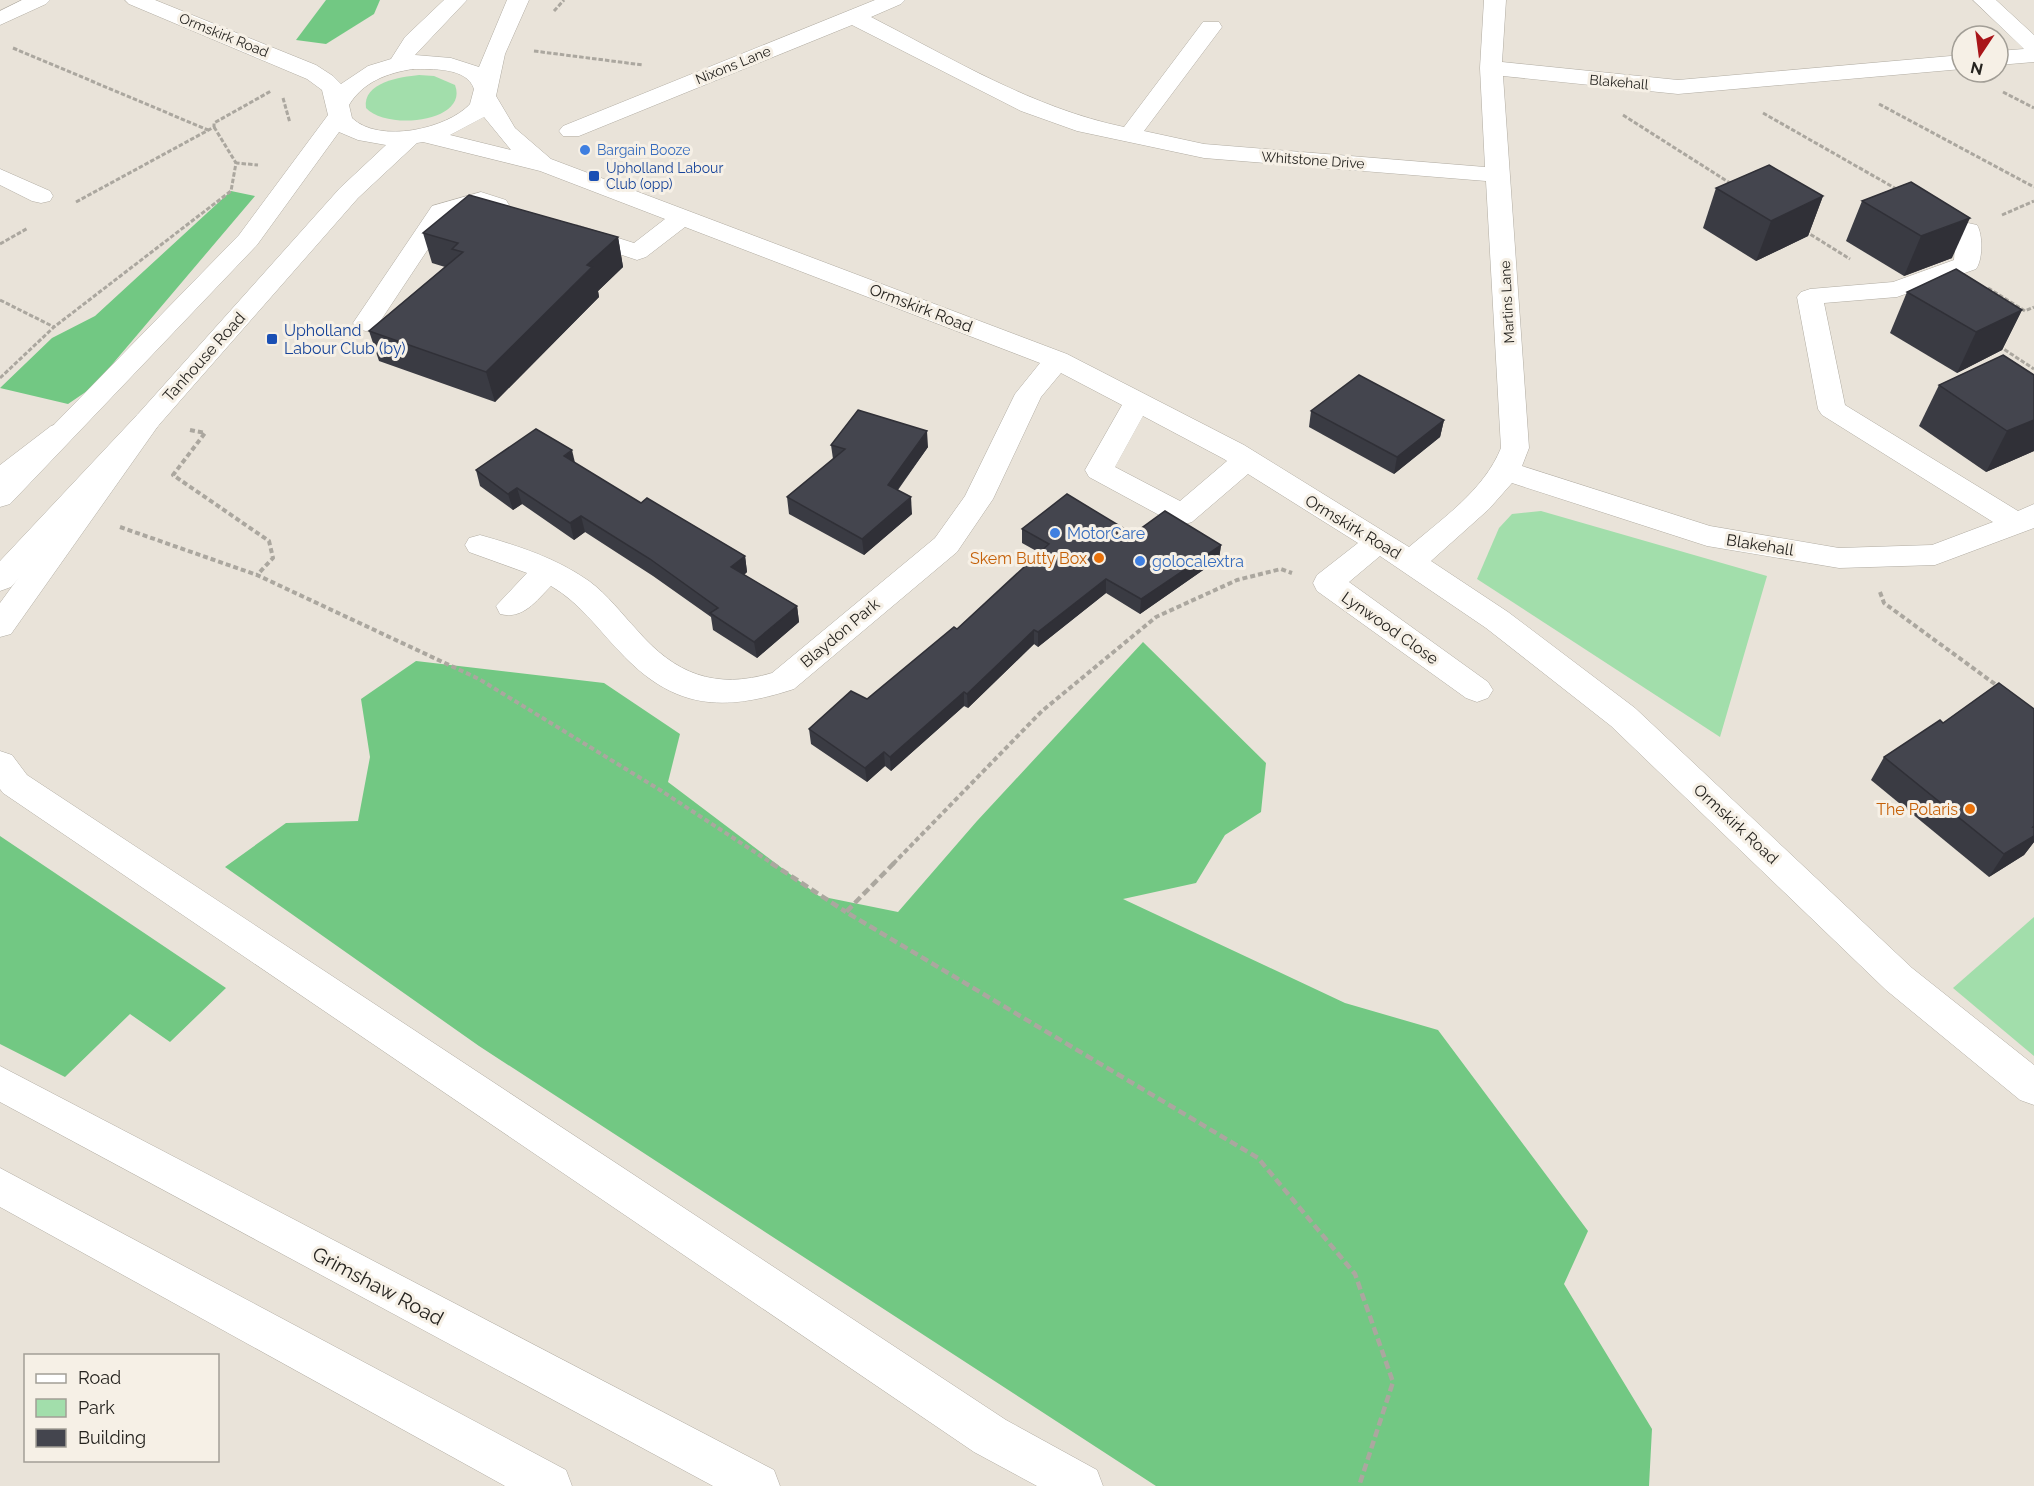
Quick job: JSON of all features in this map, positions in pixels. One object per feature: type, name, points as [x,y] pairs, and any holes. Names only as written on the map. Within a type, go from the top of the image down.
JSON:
[{"type":"street","points":[[0,18],[39,0]]},
{"type":"street","name":"Ormskirk Road","points":[[136,0],[309,70],[325,80],[334,90],[338,111]]},
{"type":"street","points":[[392,67],[413,42],[456,0]]},
{"type":"street","points":[[338,111],[348,127],[365,134],[386,138],[417,136],[465,120],[478,109],[494,54],[518,0]]},
{"type":"street","name":"Nixons Lane","points":[[571,131],[894,0]]},
{"type":"street","name":"Martins Lane","points":[[1411,562],[1479,502],[1506,471],[1515,448],[1491,68],[1495,0]]},
{"type":"street","points":[[1984,0],[2034,46]]},
{"type":"street","name":"Whitstone Drive","points":[[852,16],[1029,106],[1077,124],[1204,152],[1499,175]]},
{"type":"street","points":[[1129,136],[1211,27]]},
{"type":"street","points":[[2010,57],[2034,55]]},
{"type":"street","name":"Ormskirk Road","points":[[279,57],[392,67]]},
{"type":"street","points":[[0,497],[248,240],[300,169],[338,111],[342,95],[352,84],[392,67],[436,63],[454,65],[468,70],[478,77],[485,91]]},
{"type":"street","name":"Blakehall","points":[[1491,68],[1677,87],[1715,86],[1950,63]]},
{"type":"street","name":"Ormskirk Road","points":[[485,91],[493,116],[516,144],[548,166]]},
{"type":"street","name":"Ormskirk Road","points":[[417,136],[548,166],[1057,360],[1234,452],[1245,461],[1411,562],[1497,620],[1623,717],[1899,978],[2034,1088]]},
{"type":"street","name":"Tanhouse Road","points":[[0,580],[148,420],[349,193],[417,136]]},
{"type":"street","points":[[0,176],[41,196]]},
{"type":"street","points":[[366,323],[441,211],[481,199],[515,211]]},
{"type":"street","points":[[559,226],[638,252],[682,216]]},
{"type":"street","name":"Blakehall","points":[[1968,230],[1967,264],[1897,289],[1810,297],[1832,409],[2026,519]]},
{"type":"street","name":"Blaydon Park","points":[[480,545],[516,555],[550,570],[592,599],[637,650],[685,686],[718,694],[753,692],[783,681],[946,544],[978,499],[1029,394],[1057,360]]},
{"type":"street","points":[[1138,401],[1099,470],[1182,515],[1245,461]]},
{"type":"street","points":[[0,626],[148,420]]},
{"type":"street","points":[[0,480],[61,432]]},
{"type":"street","name":"Blakehall","points":[[1506,471],[1707,536],[1839,558],[1935,555],[2026,519]]},
{"type":"street","name":"Lynwood Close","points":[[1378,542],[1328,584],[1477,690]]},
{"type":"street","points":[[511,606],[550,570]]},
{"type":"street","points":[[0,764],[15,784],[990,1436],[1081,1486]]},
{"type":"street","name":"Grimshaw Road","points":[[0,1083],[758,1486]]},
{"type":"street","points":[[0,1186],[550,1486]]},
{"type":"path","points":[[549,16],[564,0]]},
{"type":"path","points":[[6,47],[208,130]]},
{"type":"path","points":[[531,51],[656,66],[686,84]]},
{"type":"path","points":[[75,202],[214,127],[214,123],[309,70]]},
{"type":"path","points":[[1826,75],[2034,187]]},
{"type":"path","points":[[1715,86],[1907,195]]},
{"type":"path","points":[[1621,114],[1739,189]]},
{"type":"path","points":[[0,378],[54,327],[231,191],[237,163],[214,127]]},
{"type":"path","points":[[237,163],[300,169]]},
{"type":"path","points":[[1798,227],[1897,289]]},
{"type":"path","points":[[1985,287],[2025,311],[2034,307]]},
{"type":"path","points":[[0,300],[54,327]]},
{"type":"path","points":[[1998,345],[2034,369]]},
{"type":"path","points":[[148,420],[205,433],[173,475],[268,541],[273,558],[257,575]]},
{"type":"path","points":[[120,527],[257,575],[479,679],[660,790],[846,912],[1258,1158],[1355,1274],[1393,1382],[1359,1486]]},
{"type":"path","points":[[1866,557],[1884,603],[2006,692]]},
{"type":"path","points":[[846,912],[1042,711],[1156,617],[1237,580],[1281,569],[1328,584]]},
{"type":"green space","points":[[326,0],[380,0],[374,14],[326,44],[296,40]]},
{"type":"green space","points":[[419,75],[434,76],[455,85],[456,98],[450,107],[439,115],[407,121],[376,115],[366,108],[366,99],[370,92],[384,82]]},
{"type":"green space","points":[[231,191],[255,196],[93,387],[68,404],[0,388],[52,338],[95,316]]},
{"type":"green space","points":[[1541,511],[1767,576],[1720,737],[1477,579],[1499,528],[1512,514]]},
{"type":"green space","points":[[1143,642],[1266,763],[1261,812],[1225,835],[1196,883],[1123,899],[1345,1003],[1438,1030],[1588,1231],[1564,1284],[1652,1429],[1649,1486],[1156,1486],[479,1046],[225,867],[286,823],[358,821],[370,757],[361,699],[416,661],[604,683],[680,734],[668,782],[819,896],[898,912],[977,821]]},
{"type":"green space","points":[[0,836],[226,988],[170,1042],[130,1014],[65,1077],[0,1044]]},
{"type":"green space","points":[[2034,917],[2034,1056],[1953,988]]},
{"type":"building","points":[[1769,165],[1823,196],[1771,221],[1716,188]]},
{"type":"building","points":[[1911,182],[1970,218],[1921,236],[1862,201]]},
{"type":"building","points":[[469,195],[618,237],[587,265],[592,267],[486,372],[369,331],[463,252],[452,249],[458,243],[423,233]]},
{"type":"building","points":[[1956,269],[2022,310],[1976,332],[1907,292]]},
{"type":"building","points":[[2003,355],[2034,375],[2034,420],[2007,431],[1939,385]]},
{"type":"building","points":[[1359,375],[1444,420],[1397,457],[1311,411]]},
{"type":"building","points":[[858,410],[927,431],[888,485],[911,497],[862,539],[787,497],[845,449],[831,445]]},
{"type":"building","points":[[536,429],[572,450],[564,456],[641,503],[647,498],[745,556],[731,567],[797,606],[754,642],[710,613],[718,608],[650,559],[581,516],[570,523],[517,488],[508,494],[476,470]]},
{"type":"building","points":[[1067,494],[1133,534],[1165,511],[1221,545],[1141,599],[1106,579],[1038,632],[1034,630],[967,694],[964,692],[890,757],[884,752],[865,768],[809,729],[851,691],[867,699],[954,627],[957,629],[1049,544],[1022,529]]},
{"type":"building","name":"The Polaris","points":[[1999,683],[2034,709],[2034,836],[2004,854],[1884,757],[1940,720],[1943,723]]},
{"type":"place","name":"Bargain Booze","points":[[585,150]]},
{"type":"place","name":"Upholland Labour Club (opp)","points":[[594,176]]},
{"type":"place","name":"Upholland Labour Club (by)","points":[[272,339]]},
{"type":"place","name":"MotorCare","points":[[1055,533]]},
{"type":"place","name":"Skem Butty Box","points":[[1099,558]]},
{"type":"place","name":"golocalextra","points":[[1140,561]]},
{"type":"place","name":"The Polaris","points":[[1970,809]]}]
